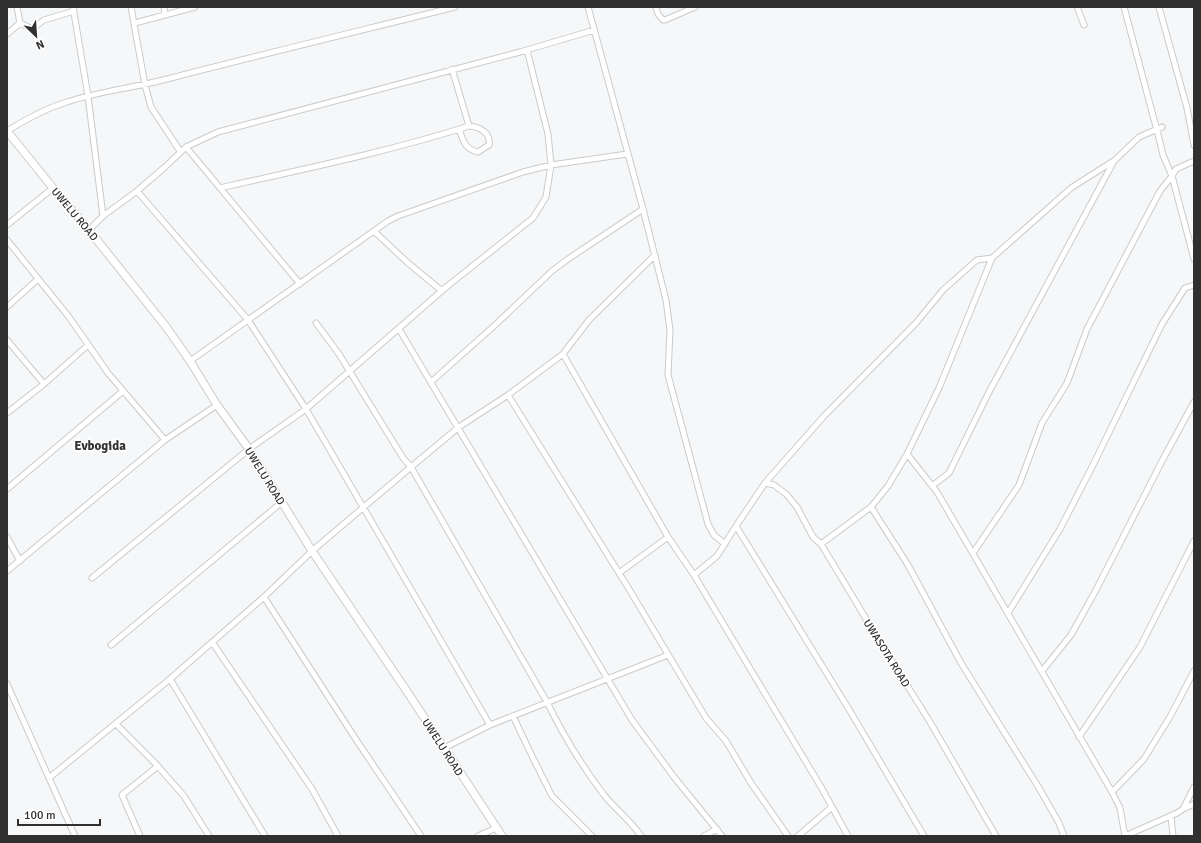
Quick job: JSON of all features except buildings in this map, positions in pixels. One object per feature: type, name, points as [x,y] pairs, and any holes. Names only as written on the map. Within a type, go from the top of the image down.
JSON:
[{"type":"street","points":[[17,7],[20,23]]},
{"type":"street","points":[[132,7],[150,107],[180,152]]},
{"type":"street","points":[[164,7],[165,15]]},
{"type":"street","points":[[135,23],[195,7]]},
{"type":"street","points":[[7,131],[25,120],[65,102],[145,85],[455,7]]},
{"type":"street","points":[[588,7],[666,300],[670,330],[668,375],[708,524],[714,535],[725,544]]},
{"type":"street","points":[[656,7],[658,14],[663,20],[695,7]]},
{"type":"street","points":[[1077,7],[1084,24]]},
{"type":"street","points":[[1124,7],[1159,128],[1164,155],[1172,176],[1194,259]]},
{"type":"street","points":[[1159,7],[1187,108],[1194,145]]},
{"type":"street","points":[[20,23],[33,28],[44,20],[73,9],[88,96],[103,216]]},
{"type":"street","points":[[7,34],[20,23]]},
{"type":"street","points":[[89,230],[103,216],[137,191],[186,147],[218,132],[527,50],[594,30]]},
{"type":"street","points":[[92,578],[250,449],[306,409],[442,291],[533,218],[546,197],[552,165],[548,134],[527,50]]},
{"type":"street","points":[[452,70],[469,126]]},
{"type":"street","points":[[220,188],[379,152],[469,126],[481,129],[488,135],[490,140],[489,144],[478,152],[471,150],[467,147],[459,129]]},
{"type":"street","points":[[820,544],[871,507],[888,486],[907,454],[939,388],[992,258],[1071,188],[1115,160],[1139,137],[1159,128]]},
{"type":"street","name":"UWELU ROAD","points":[[7,131],[89,230],[167,328],[190,361],[217,405],[250,449],[312,551],[404,686],[502,836]]},
{"type":"street","points":[[186,147],[300,284]]},
{"type":"street","points":[[190,361],[388,221],[398,216],[523,172],[552,165],[628,154]]},
{"type":"street","points":[[932,486],[949,473],[989,392],[1115,160]]},
{"type":"street","points":[[973,554],[1019,485],[1042,423],[1067,383],[1087,329],[1160,191],[1176,169],[1194,161]]},
{"type":"street","points":[[7,225],[53,188]]},
{"type":"street","points":[[137,191],[248,320],[306,409],[490,725]]},
{"type":"street","points":[[431,382],[494,326],[552,271],[643,209]]},
{"type":"street","points":[[374,232],[442,291]]},
{"type":"street","points":[[7,240],[69,317],[108,373],[165,440]]},
{"type":"street","points":[[49,778],[170,679],[264,597],[312,551],[459,427],[508,395],[563,354],[589,320],[655,255]]},
{"type":"street","points":[[694,575],[717,556],[765,483],[824,416],[916,323],[943,290],[977,260],[992,258]]},
{"type":"street","points":[[7,307],[38,279]]},
{"type":"street","points":[[1008,614],[1060,529],[1097,458],[1162,324],[1185,288],[1194,285]]},
{"type":"street","points":[[316,323],[350,372],[403,458],[411,467],[547,702],[560,730],[605,796],[636,828],[641,836]]},
{"type":"street","points":[[399,329],[459,427],[632,720],[674,777],[722,836]]},
{"type":"street","points":[[7,340],[44,384]]},
{"type":"street","points":[[7,413],[44,384],[88,345]]},
{"type":"street","points":[[563,354],[668,537],[694,575],[848,836]]},
{"type":"street","points":[[7,489],[123,391]]},
{"type":"street","points":[[508,395],[618,572],[706,718],[726,741],[751,783],[788,836]]},
{"type":"street","points":[[1042,671],[1071,635],[1194,402]]},
{"type":"street","points":[[7,571],[20,562],[165,440],[217,405]]},
{"type":"street","points":[[907,454],[932,486],[1112,792],[1120,808],[1125,836],[1171,816],[1183,808],[1194,804]]},
{"type":"street","name":"UWASOTA ROAD","points":[[765,483],[774,485],[786,494],[797,507],[813,538],[820,544],[930,722],[996,836]]},
{"type":"street","points":[[111,645],[282,502]]},
{"type":"street","points":[[871,507],[908,565],[962,663],[1059,823],[1064,836]]},
{"type":"street","points":[[736,526],[850,711],[924,836]]},
{"type":"street","points":[[7,537],[20,562]]},
{"type":"street","points":[[618,572],[668,537]]},
{"type":"street","points":[[1079,737],[1140,647],[1194,541]]},
{"type":"street","points":[[264,597],[355,738],[421,836]]},
{"type":"street","points":[[212,642],[312,789],[338,836]]},
{"type":"street","points":[[444,748],[490,725],[668,655]]},
{"type":"street","points":[[1112,792],[1144,759],[1171,715],[1194,671]]},
{"type":"street","points":[[170,679],[265,836]]},
{"type":"street","points":[[7,684],[75,836]]},
{"type":"street","points":[[514,716],[530,754],[552,796],[592,836]]},
{"type":"street","points":[[116,724],[158,766],[184,796],[209,836]]},
{"type":"street","points":[[140,836],[122,795],[158,766]]},
{"type":"street","points":[[1183,808],[1194,787]]},
{"type":"street","points":[[798,836],[832,807]]},
{"type":"street","points":[[1171,816],[1173,836]]},
{"type":"street","points":[[478,836],[496,828]]},
{"type":"street","points":[[704,836],[717,829]]},
{"type":"district","name":"Evbogida","points":[[100,445]]}]
